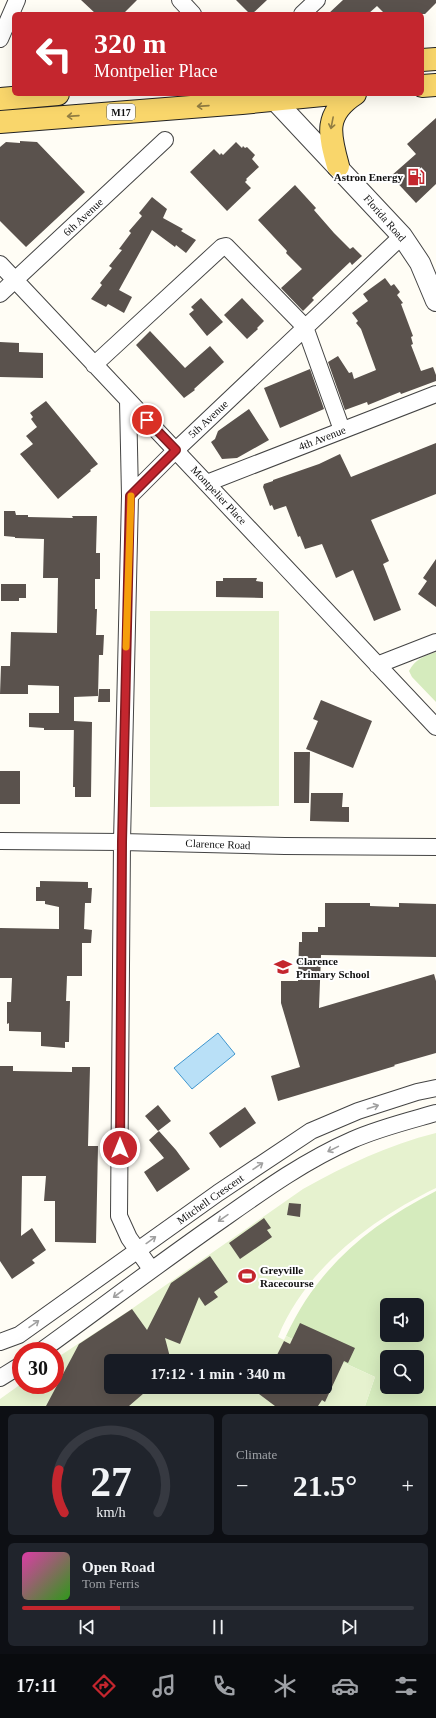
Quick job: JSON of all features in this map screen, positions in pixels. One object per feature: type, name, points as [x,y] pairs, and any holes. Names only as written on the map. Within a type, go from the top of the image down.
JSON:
[{"type":"main road","points":[[424,60],[436,59]]},
{"type":"main road","points":[[424,86],[436,85]]},
{"type":"main road","points":[[0,100],[39,96]]},
{"type":"main road","name":"M17","points":[[0,122],[292,96]]},
{"type":"main road","points":[[338,166],[333,148],[331,121],[336,111],[344,101],[352,96]]},
{"type":"street","points":[[0,39],[17,0]]},
{"type":"street","points":[[180,0],[191,12]]},
{"type":"street","points":[[304,12],[317,0]]},
{"type":"street","name":"Florida Road","points":[[271,97],[338,166],[402,236],[420,263],[436,301]]},
{"type":"street","name":"6th Avenue","points":[[0,294],[165,140]]},
{"type":"street","name":"5th Avenue","points":[[130,496],[176,450],[402,236]]},
{"type":"street","points":[[94,365],[224,246],[227,247],[305,327],[342,430]]},
{"type":"street","name":"Montpelier Place","points":[[0,264],[436,727]]},
{"type":"street","name":"4th Avenue","points":[[207,483],[436,394]]},
{"type":"street","points":[[128,400],[130,496],[122,842],[119,1216],[129,1238],[151,1269]]},
{"type":"street","points":[[377,665],[436,642]]},
{"type":"street","name":"Clarence Road","points":[[0,841],[122,842],[277,846],[436,846]]},
{"type":"street","name":"Mitchell Crescent","points":[[0,1342],[19,1335],[224,1189],[311,1131],[358,1112],[417,1092],[436,1088]]},
{"type":"street","points":[[53,1342],[151,1269],[290,1173],[352,1140],[398,1123],[436,1114]]},
{"type":"street","points":[[0,1378],[12,1371]]},
{"type":"green space","points":[[150,611],[279,611],[279,806],[150,807]]},
{"type":"green space","points":[[436,652],[436,702],[412,677],[409,671],[417,661]]},
{"type":"green space","name":"Greyville Racecourse","points":[[436,1133],[436,1188],[388,1215],[343,1249],[323,1268],[305,1289],[290,1312],[278,1337],[284,1340],[286,1336],[325,1354],[104,1354],[104,1394],[332,1394],[332,1357],[375,1377],[365,1406],[0,1406],[0,1399],[12,1390],[12,1394],[64,1394],[64,1353],[133,1308],[303,1189],[368,1156],[401,1143]]},
{"type":"green space","points":[[436,1191],[436,1406],[365,1406],[375,1377],[332,1357],[332,1354],[325,1354],[286,1336],[299,1311],[330,1269],[348,1250],[389,1218]]},
{"type":"water","points":[[218,1033],[235,1054],[192,1089],[174,1068]]},
{"type":"building","points":[[81,0],[137,0],[125,12],[94,12]]},
{"type":"building","points":[[236,0],[267,0],[254,12],[248,12]]},
{"type":"building","points":[[343,0],[436,0],[436,3],[425,14],[424,12],[383,12],[377,6],[370,12],[330,12]]},
{"type":"building","points":[[436,118],[436,184],[416,203],[391,176],[416,154],[407,144]]},
{"type":"building","points":[[20,141],[37,142],[85,192],[26,247],[0,221],[0,147],[6,142],[20,143]]},
{"type":"building","points":[[236,142],[242,148],[243,146],[245,148],[247,147],[255,155],[252,159],[259,167],[246,179],[247,180],[245,182],[251,188],[227,211],[190,172],[214,149],[220,155],[221,153],[223,155]]},
{"type":"building","points":[[295,185],[316,208],[314,210],[334,233],[350,249],[353,247],[362,256],[352,265],[350,262],[312,298],[314,300],[303,311],[281,288],[302,269],[286,253],[287,251],[258,220]]},
{"type":"building","points":[[152,197],[167,209],[163,218],[183,229],[181,231],[196,240],[186,253],[152,230],[119,290],[132,297],[124,313],[108,304],[106,307],[91,299],[102,285],[100,283],[112,268],[109,266],[122,250],[119,249],[131,233],[129,231],[142,216],[139,213]]},
{"type":"building","points":[[385,278],[391,286],[394,284],[400,292],[397,295],[403,303],[401,304],[413,336],[411,337],[413,344],[411,345],[421,371],[433,367],[436,375],[436,381],[401,394],[400,392],[368,405],[367,402],[345,410],[328,362],[338,356],[349,373],[352,372],[354,379],[376,370],[361,329],[356,323],[358,321],[352,313],[368,301],[363,294]]},
{"type":"building","points":[[201,298],[223,322],[207,336],[189,314],[194,310],[191,307]]},
{"type":"building","points":[[242,298],[264,321],[247,339],[224,315]]},
{"type":"building","points":[[150,331],[185,368],[210,346],[224,362],[194,389],[195,390],[184,398],[136,345]]},
{"type":"building","points":[[0,342],[19,343],[19,352],[43,353],[43,378],[0,377]]},
{"type":"building","points":[[310,369],[324,409],[280,428],[264,388]]},
{"type":"building","points":[[46,401],[98,464],[58,499],[20,454],[33,444],[26,436],[37,427],[31,419],[33,417],[30,413]]},
{"type":"building","points":[[249,409],[269,440],[237,458],[222,459],[211,442],[215,439],[218,431]]},
{"type":"building","points":[[436,443],[436,494],[371,520],[389,561],[383,564],[401,610],[374,621],[353,570],[336,578],[322,544],[305,549],[300,536],[298,537],[286,506],[274,510],[272,505],[270,506],[263,487],[264,484],[319,464],[340,454],[351,477]]},
{"type":"building","points":[[4,511],[15,511],[16,515],[28,515],[28,517],[73,518],[72,516],[97,516],[96,553],[100,553],[100,579],[95,579],[95,609],[97,609],[96,635],[104,635],[103,655],[99,655],[98,696],[74,697],[74,730],[44,730],[44,728],[29,727],[29,713],[59,713],[59,686],[28,685],[28,694],[0,694],[1,666],[10,666],[11,632],[57,633],[58,578],[43,578],[44,539],[4,536]]},
{"type":"building","points":[[436,559],[436,607],[418,594],[427,581],[423,578]]},
{"type":"building","points":[[223,578],[257,578],[256,581],[263,582],[263,598],[216,597],[216,581],[223,581]]},
{"type":"building","points":[[1,584],[26,584],[26,598],[19,598],[19,601],[1,601]]},
{"type":"building","points":[[99,689],[110,689],[110,702],[98,702]]},
{"type":"building","points":[[321,700],[372,721],[353,768],[306,749],[318,721],[313,719]]},
{"type":"building","points":[[74,721],[92,722],[91,797],[75,797],[75,787],[73,787]]},
{"type":"building","points":[[294,752],[310,752],[309,803],[294,803]]},
{"type":"building","points":[[0,771],[20,771],[20,804],[0,804]]},
{"type":"building","points":[[311,793],[343,793],[342,807],[349,807],[349,822],[310,821]]},
{"type":"building","points":[[40,881],[88,882],[88,888],[92,888],[91,903],[85,903],[84,929],[92,930],[91,943],[82,943],[82,976],[67,976],[66,1001],[70,1001],[69,1042],[65,1042],[65,1048],[41,1046],[41,1032],[9,1031],[9,1023],[7,1024],[7,1002],[11,1002],[12,978],[0,978],[0,928],[59,929],[59,907],[45,904],[45,901],[36,901],[36,887],[40,887]]},
{"type":"building","points":[[325,903],[370,903],[370,906],[399,907],[399,903],[436,904],[436,957],[321,955],[319,1008],[434,974],[436,981],[436,1053],[278,1101],[271,1076],[300,1067],[281,1003],[281,981],[298,981],[299,942],[302,942],[302,932],[318,932],[318,927],[325,927]]},
{"type":"building","points":[[0,1066],[13,1066],[13,1071],[72,1072],[72,1067],[90,1067],[88,1146],[98,1146],[96,1243],[55,1242],[55,1201],[44,1201],[46,1176],[22,1176],[21,1236],[32,1228],[46,1250],[32,1260],[35,1263],[12,1279],[0,1261]]},
{"type":"building","points":[[158,1105],[171,1121],[158,1131],[145,1116]]},
{"type":"building","points":[[245,1107],[256,1123],[220,1148],[209,1133]]},
{"type":"building","points":[[159,1131],[190,1169],[157,1192],[144,1172],[164,1158],[149,1140]]},
{"type":"building","points":[[289,1203],[301,1204],[300,1217],[287,1215]]},
{"type":"building","points":[[264,1218],[271,1228],[267,1230],[272,1237],[240,1259],[229,1243]]},
{"type":"building","points":[[210,1256],[228,1282],[214,1292],[218,1297],[205,1306],[199,1297],[180,1344],[165,1338],[169,1354],[104,1354],[104,1394],[143,1394],[129,1406],[46,1406],[52,1394],[64,1394],[64,1372],[79,1344],[132,1309],[147,1330],[171,1283]]},
{"type":"building","points":[[300,1323],[355,1348],[348,1363],[344,1361],[332,1387],[332,1354],[278,1354],[284,1341],[290,1344]]},
{"type":"building","points":[[259,1394],[329,1394],[325,1402],[322,1400],[318,1406],[275,1406]]},
{"type":"slow traffic","points":[[126,647],[129,512],[131,496]]},
{"type":"place","name":"Astron Energy","points":[[416,177]]},
{"type":"place","name":"Clarence Primary School","points":[[283,967]]},
{"type":"place","name":"Greyville Racecourse","points":[[247,1276]]},
{"type":"route","points":[[120,1148],[122,842],[130,496],[176,450],[147,420]]}]
